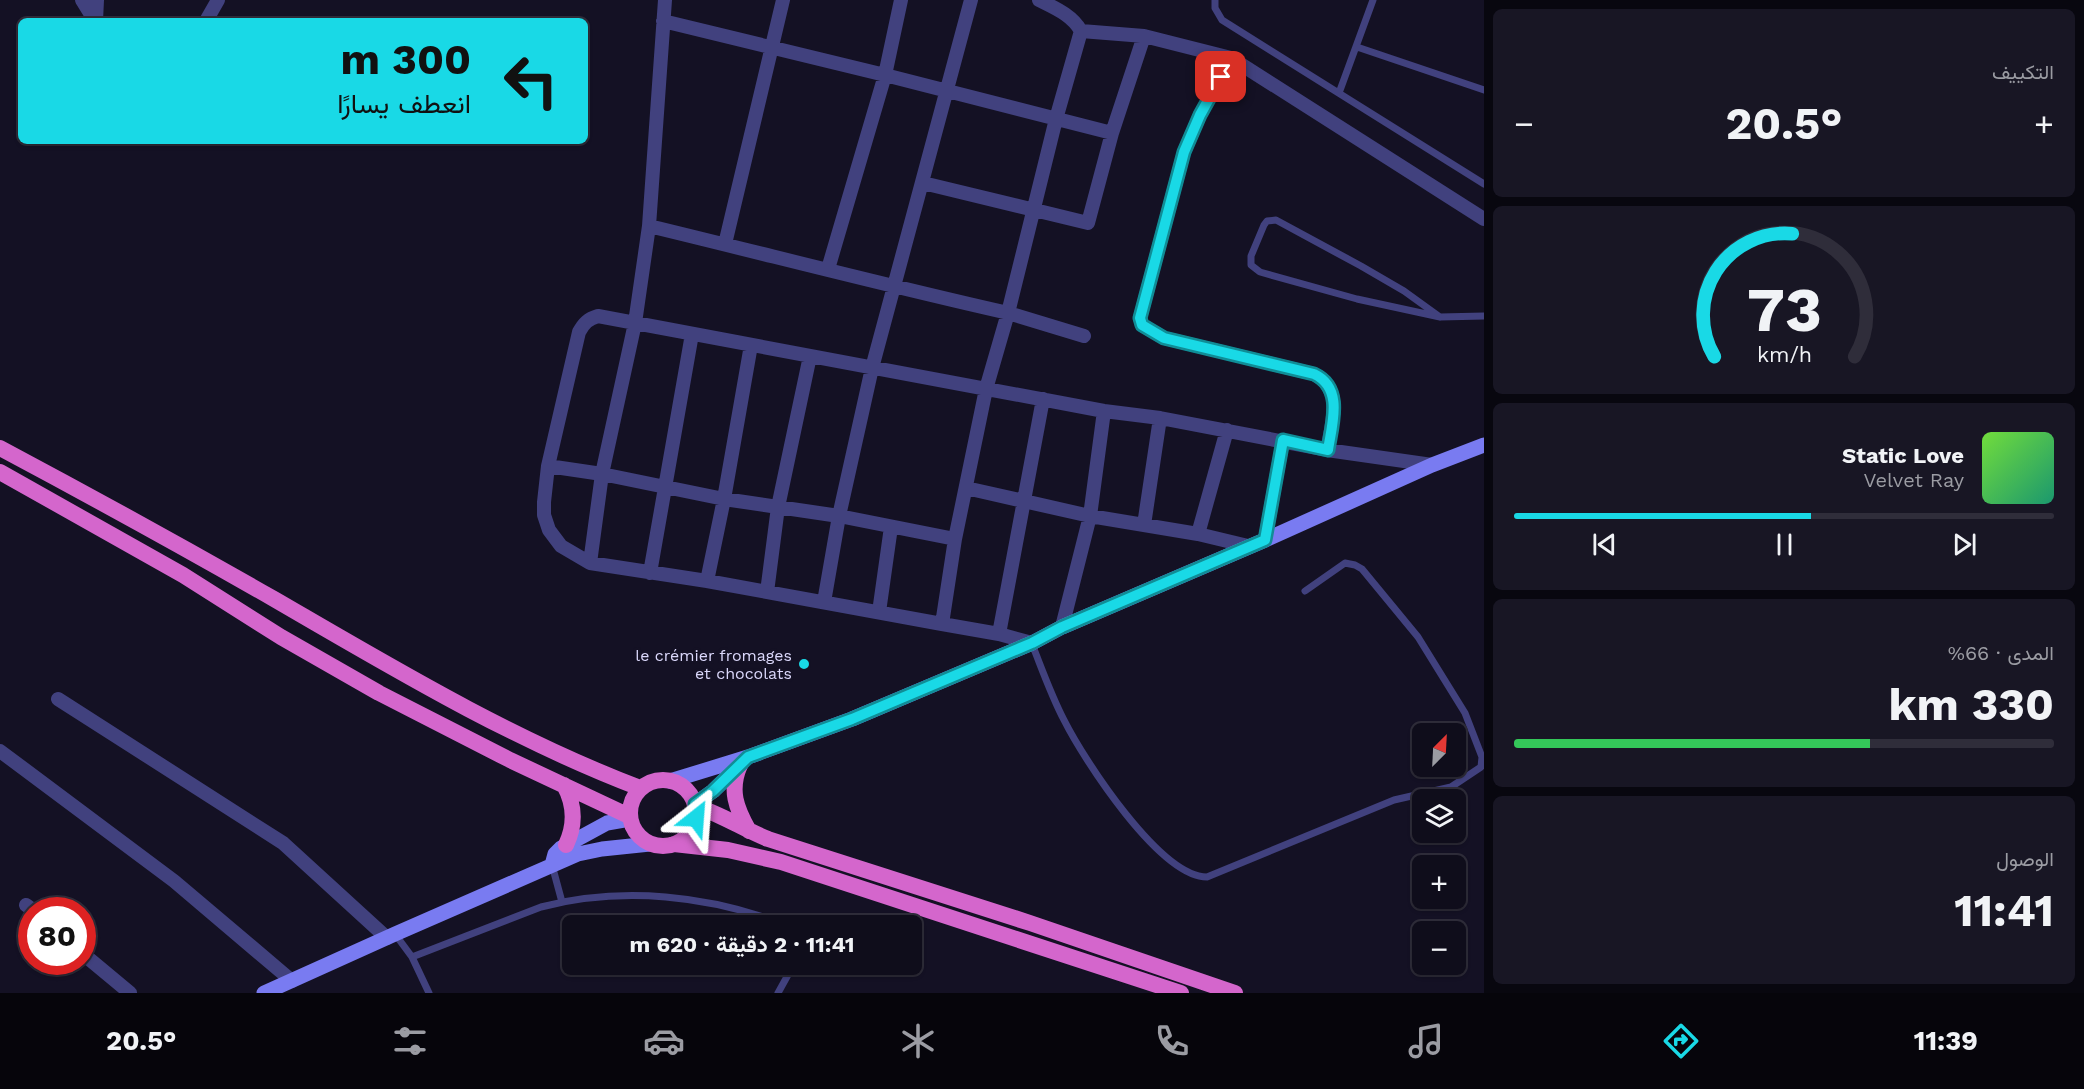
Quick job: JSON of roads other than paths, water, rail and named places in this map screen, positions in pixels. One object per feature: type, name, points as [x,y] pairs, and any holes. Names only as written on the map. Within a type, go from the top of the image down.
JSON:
[{"type":"highway","points":[[0,448],[99,501],[395,670],[521,737],[569,760],[640,788]]},
{"type":"highway","points":[[0,472],[183,575],[281,637],[379,693],[630,817]]},
{"type":"highway","points":[[744,761],[736,775],[734,796],[740,816],[750,831]]},
{"type":"highway","points":[[654,781],[670,781],[686,789],[695,805],[696,818],[691,831],[681,841],[666,846],[650,844],[637,834],[630,817],[632,801],[640,788],[654,781]]},
{"type":"highway","points":[[564,785],[571,802],[573,819],[566,845]]},
{"type":"highway","points":[[695,805],[750,831],[1235,993]]},
{"type":"highway","points":[[674,844],[728,850],[782,862],[1181,993]]},
{"type":"main road","points":[[670,781],[744,761],[852,719],[1032,643],[1062,627],[1432,465],[1484,445]]},
{"type":"main road","points":[[695,805],[744,761]]},
{"type":"main road","points":[[552,866],[557,851],[566,845],[607,823],[630,817]]},
{"type":"main road","points":[[264,993],[578,854],[650,844]]},
{"type":"street","points":[[82,0],[94,18]]},
{"type":"street","points":[[96,18],[97,0]]},
{"type":"street","points":[[208,18],[218,0]]},
{"type":"street","points":[[591,563],[602,474],[635,323],[649,226],[665,0]]},
{"type":"street","points":[[725,244],[774,47],[783,0]]},
{"type":"street","points":[[828,269],[885,75],[901,0]]},
{"type":"street","points":[[824,602],[839,516],[872,368],[971,0]]},
{"type":"street","points":[[942,624],[955,539],[986,389],[1081,32],[1076,21],[1039,0]]},
{"type":"street","points":[[663,21],[1112,133]]},
{"type":"street","points":[[1081,32],[1144,36],[1231,58],[1484,219]]},
{"type":"street","points":[[923,183],[1088,224],[1112,133],[1144,36]]},
{"type":"street","points":[[1231,58],[1200,115],[1184,152],[1140,318],[1142,325],[1164,338],[1320,377],[1328,385],[1334,398],[1328,450]]},
{"type":"street","points":[[649,226],[828,269],[895,288],[1008,313],[1084,336]]},
{"type":"street","points":[[1032,643],[999,634],[824,602],[591,563],[561,546],[549,530],[544,515],[548,466],[579,332],[583,324],[598,316],[1104,411],[1160,418],[1328,450],[1432,465]]},
{"type":"street","points":[[650,573],[692,334]]},
{"type":"street","points":[[707,581],[751,345]]},
{"type":"street","points":[[767,592],[778,507],[810,356]]},
{"type":"street","points":[[999,634],[1043,399]]},
{"type":"street","points":[[1062,627],[1090,516],[1104,411]]},
{"type":"street","points":[[1144,525],[1160,418]]},
{"type":"street","points":[[1198,534],[1227,430]]},
{"type":"street","points":[[1265,540],[1283,440]]},
{"type":"street","points":[[548,466],[602,474],[724,499],[839,516],[955,539]]},
{"type":"street","points":[[966,488],[1090,516],[1198,534],[1248,546]]},
{"type":"street","points":[[879,612],[891,527]]},
{"type":"street","points":[[58,699],[283,843],[391,936]]},
{"type":"street","points":[[0,751],[174,881],[292,981]]},
{"type":"street","points":[[96,965],[130,993]]},
{"type":"lane","points":[[1215,0],[1215,8],[1222,20],[1484,184]]},
{"type":"lane","points":[[1339,93],[1373,0]]},
{"type":"lane","points":[[1357,46],[1484,90]]},
{"type":"lane","points":[[1440,317],[1404,291],[1276,220],[1267,221],[1264,225],[1251,256],[1253,269],[1260,272],[1357,299],[1440,317],[1484,316]]},
{"type":"lane","points":[[1032,643],[1064,720],[1124,813],[1150,843],[1191,875],[1208,877],[1394,800],[1451,786],[1480,767],[1482,762],[1465,713],[1418,637],[1362,569],[1345,563],[1305,591]]},
{"type":"lane","points":[[552,866],[562,902]]},
{"type":"lane","points":[[412,957],[541,907],[616,895],[695,899],[754,915]]},
{"type":"lane","points":[[391,936],[412,957],[429,993]]},
{"type":"lane","points":[[778,993],[788,975]]},
{"type":"place","name":"le crémier fromages et chocolats","points":[[804,664]]}]
